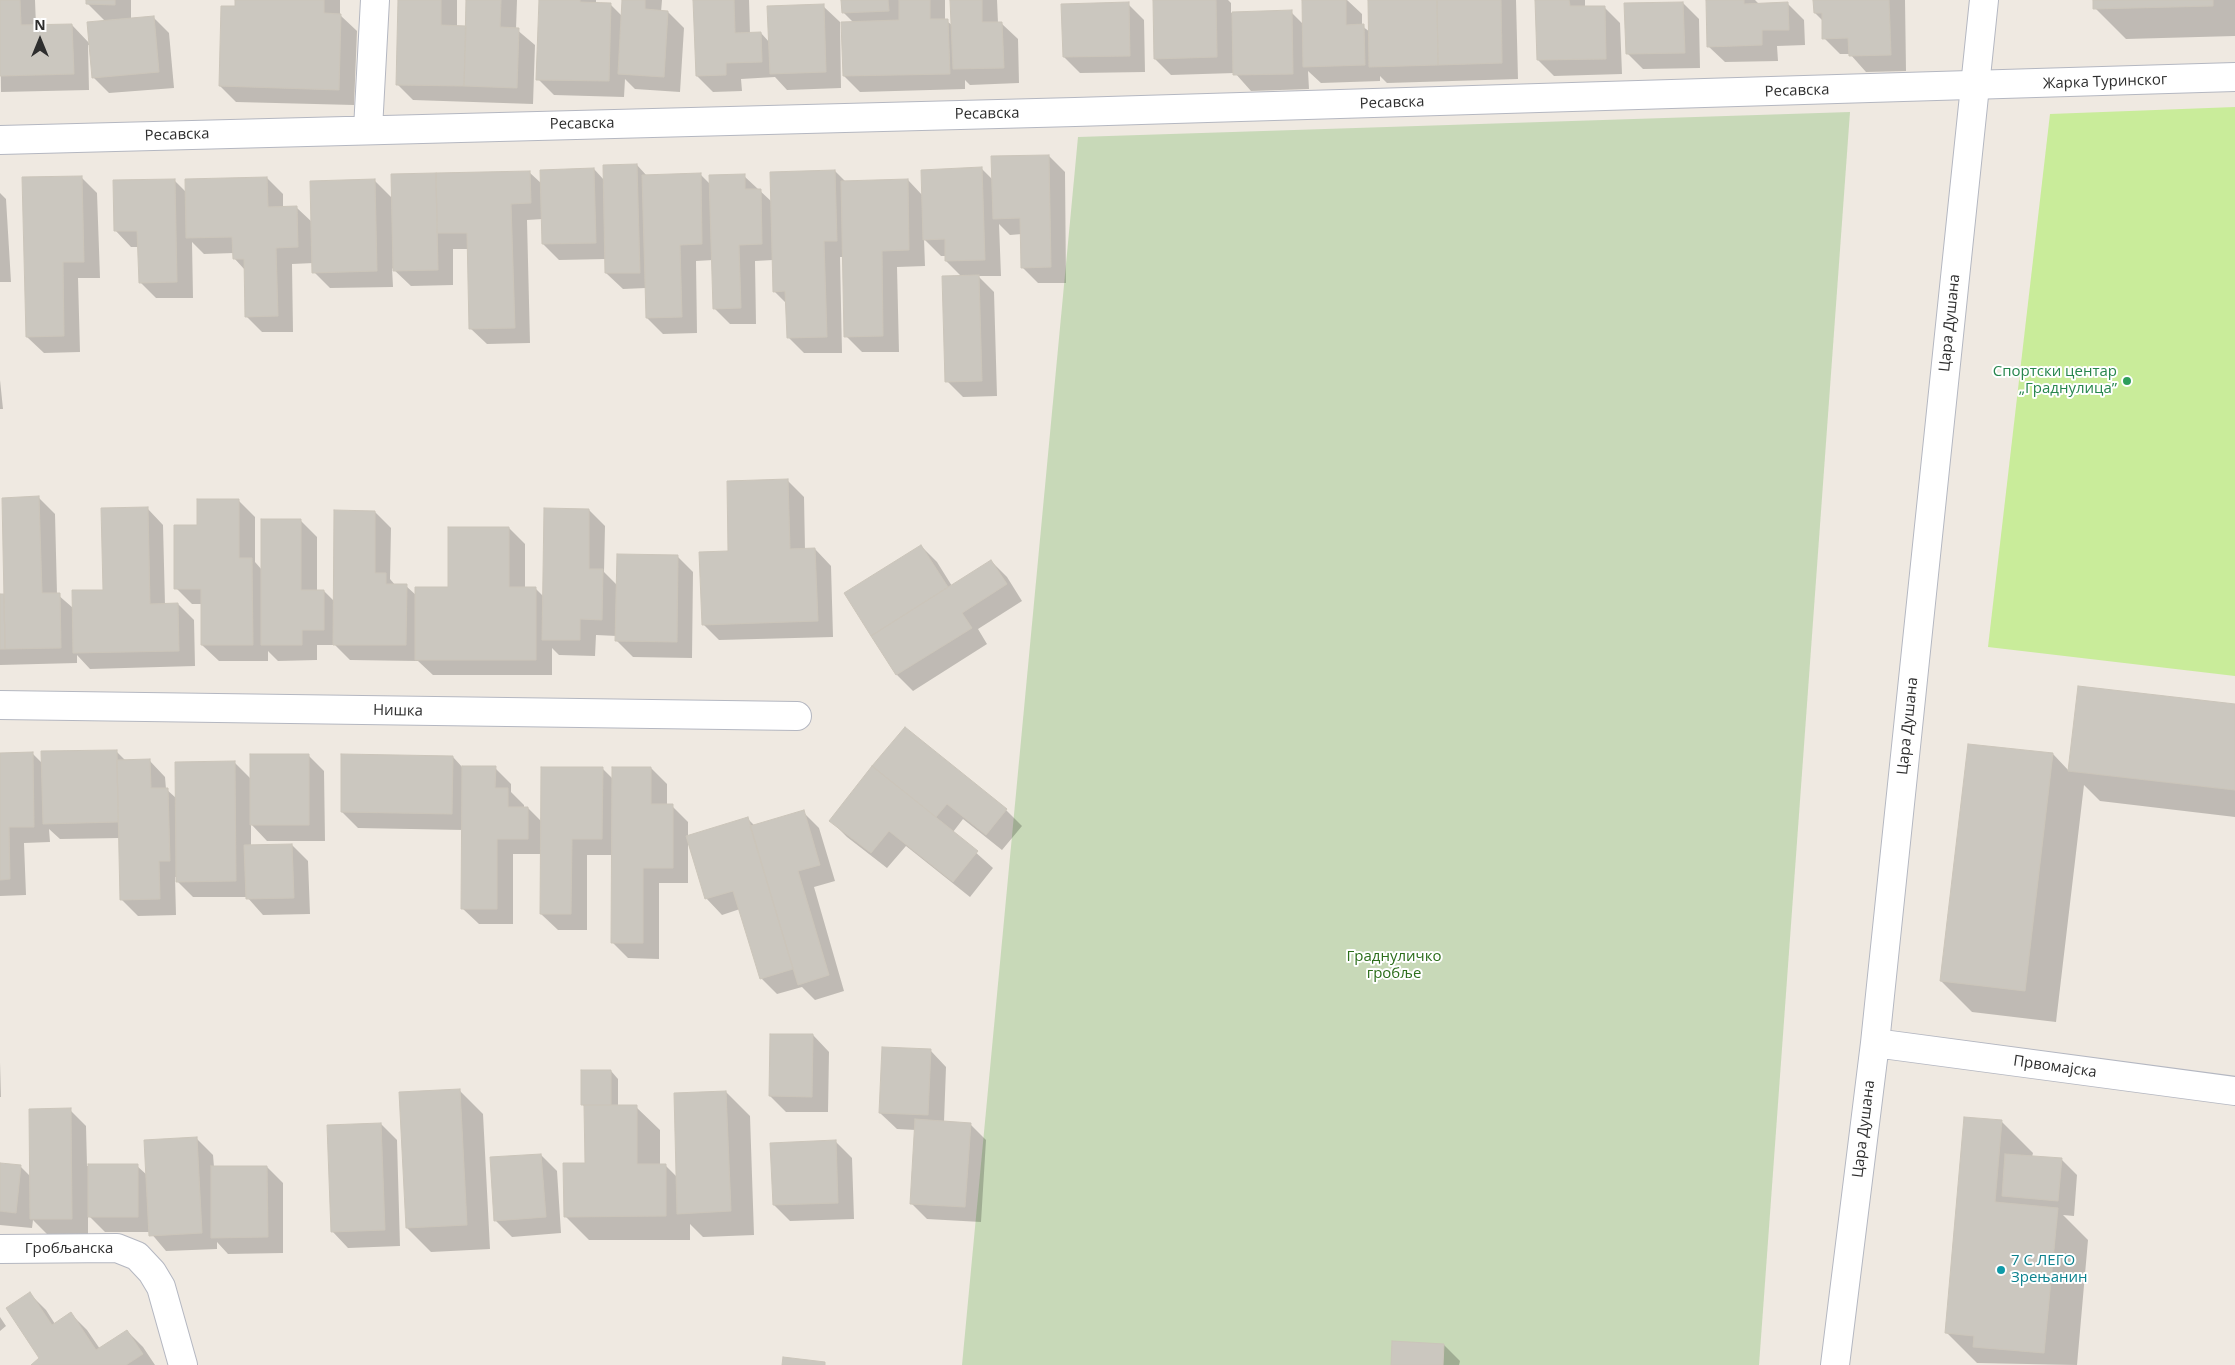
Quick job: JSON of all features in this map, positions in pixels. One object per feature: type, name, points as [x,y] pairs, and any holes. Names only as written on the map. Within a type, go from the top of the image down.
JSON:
[{"type":"street","points":[[368,129],[376,0]]},
{"type":"street","name":"Цара Душана","points":[[1835,1365],[1875,1043],[1984,0]]},
{"type":"street","name":"Жарка Туринског","points":[[1974,86],[2235,77]]},
{"type":"street","name":"Ресавска","points":[[0,140],[368,129],[1085,112],[1974,86]]},
{"type":"street","name":"Нишка","points":[[0,705],[797,716]]},
{"type":"street","name":"Првомајска","points":[[1875,1043],[2235,1091]]},
{"type":"street","name":"Гробљанска","points":[[0,1249],[117,1248],[137,1256],[152,1272],[161,1287],[183,1365]]},
{"type":"green space","name":"Спортски центар „Граднулица”","points":[[2235,107],[2235,676],[1988,647],[2050,114]]},
{"type":"green space","name":"Граднуличко гробље","points":[[1850,112],[1759,1365],[962,1365],[1078,137]]},
{"type":"building","points":[[0,0],[20,0],[21,25],[72,24],[74,74],[0,76]]},
{"type":"building","points":[[86,0],[115,0],[115,5],[86,4]]},
{"type":"building","points":[[235,0],[324,0],[324,13],[341,14],[339,90],[219,86],[221,6],[235,6]]},
{"type":"building","points":[[398,0],[441,0],[441,25],[466,26],[464,86],[396,85]]},
{"type":"building","points":[[466,0],[501,0],[500,27],[519,28],[517,88],[464,86]]},
{"type":"building","points":[[539,0],[580,0],[580,2],[611,3],[609,81],[536,80]]},
{"type":"building","points":[[622,0],[645,0],[645,9],[668,11],[664,77],[618,74]]},
{"type":"building","points":[[693,0],[734,0],[735,33],[761,32],[762,62],[726,63],[726,75],[696,76]]},
{"type":"building","points":[[841,0],[888,0],[889,11],[842,13]]},
{"type":"building","points":[[899,0],[930,0],[930,19],[948,19],[950,74],[843,76],[841,22],[899,20]]},
{"type":"building","points":[[950,0],[982,0],[982,22],[1002,22],[1004,68],[953,69]]},
{"type":"building","points":[[1153,0],[1216,0],[1217,57],[1154,59]]},
{"type":"building","points":[[1302,0],[1346,0],[1346,25],[1364,24],[1365,65],[1303,67]]},
{"type":"building","points":[[1368,0],[1437,0],[1438,65],[1369,67]]},
{"type":"building","points":[[1437,0],[1501,0],[1502,63],[1438,65]]},
{"type":"building","points":[[1535,0],[1569,0],[1570,6],[1605,6],[1606,59],[1537,60]]},
{"type":"building","points":[[1706,0],[1744,0],[1744,4],[1788,2],[1789,30],[1762,30],[1762,45],[1707,47]]},
{"type":"building","points":[[1813,0],[1889,0],[1891,55],[1849,56],[1848,38],[1822,39],[1822,13],[1814,13]]},
{"type":"building","points":[[2093,0],[2213,0],[2213,6],[2093,9]]},
{"type":"building","points":[[1129,2],[1130,56],[1063,57],[1061,4]]},
{"type":"building","points":[[1683,2],[1685,53],[1626,54],[1624,3]]},
{"type":"building","points":[[824,4],[826,72],[770,74],[767,6]]},
{"type":"building","points":[[1292,10],[1293,74],[1233,75],[1232,12]]},
{"type":"building","points":[[154,16],[159,72],[92,78],[87,22]]},
{"type":"building","points":[[1049,155],[1051,267],[1021,268],[1020,218],[993,219],[991,156]]},
{"type":"building","points":[[637,164],[640,273],[605,273],[603,165]]},
{"type":"building","points":[[982,167],[985,260],[945,261],[945,239],[923,240],[921,170]]},
{"type":"building","points":[[594,168],[596,243],[542,244],[540,170]]},
{"type":"building","points":[[835,170],[837,241],[824,241],[827,337],[787,338],[785,291],[773,292],[770,172]]},
{"type":"building","points":[[530,171],[531,203],[511,204],[515,328],[469,329],[467,233],[437,233],[436,173]]},
{"type":"building","points":[[436,173],[438,270],[393,271],[391,174]]},
{"type":"building","points":[[701,173],[702,244],[680,245],[682,317],[646,318],[642,175]]},
{"type":"building","points":[[745,174],[745,189],[761,189],[762,244],[739,245],[741,308],[713,309],[709,175]]},
{"type":"building","points":[[82,176],[84,262],[63,262],[64,336],[26,337],[22,177]]},
{"type":"building","points":[[267,177],[268,207],[297,206],[298,247],[276,248],[278,316],[245,317],[244,259],[233,259],[232,237],[186,238],[185,179]]},
{"type":"building","points":[[175,179],[177,282],[139,283],[137,231],[114,231],[113,180]]},
{"type":"building","points":[[375,179],[377,271],[312,273],[310,181]]},
{"type":"building","points":[[908,179],[909,250],[882,251],[883,336],[844,337],[841,181]]},
{"type":"building","points":[[979,275],[982,381],[945,382],[942,276]]},
{"type":"building","points":[[788,479],[790,549],[815,548],[818,621],[702,625],[699,552],[728,551],[727,481]]},
{"type":"building","points":[[39,496],[42,593],[60,593],[61,648],[5,649],[2,498]]},
{"type":"building","points":[[197,499],[239,499],[239,558],[252,558],[253,645],[201,645],[201,589],[174,589],[174,525],[197,525]]},
{"type":"building","points":[[148,507],[150,604],[178,603],[179,651],[73,653],[72,590],[103,590],[101,508]]},
{"type":"building","points":[[544,508],[589,509],[589,569],[603,569],[602,620],[580,619],[580,640],[542,640]]},
{"type":"building","points":[[334,510],[375,511],[375,573],[386,573],[386,584],[407,584],[406,645],[333,645]]},
{"type":"building","points":[[261,519],[301,519],[301,590],[324,590],[324,630],[302,630],[302,645],[261,645]]},
{"type":"building","points":[[448,527],[509,527],[509,587],[536,587],[536,660],[415,660],[415,587],[448,587]]},
{"type":"building","points":[[921,545],[948,587],[871,636],[844,593]]},
{"type":"building","points":[[617,554],[678,555],[677,642],[615,641]]},
{"type":"building","points":[[991,560],[1007,584],[962,613],[972,628],[896,675],[871,636]]},
{"type":"building","points":[[0,594],[4,594],[5,649],[0,649]]},
{"type":"building","points":[[2078,686],[2235,704],[2235,790],[2068,771]]},
{"type":"building","points":[[905,727],[1007,809],[986,835],[947,804],[936,817],[872,766]]},
{"type":"building","points":[[1968,744],[2053,753],[2025,991],[1940,981]]},
{"type":"building","points":[[117,750],[118,822],[43,824],[41,751]]},
{"type":"building","points":[[33,752],[34,827],[9,827],[10,879],[0,880],[0,753]]},
{"type":"building","points":[[250,754],[309,754],[309,825],[250,825]]},
{"type":"building","points":[[341,754],[453,756],[452,814],[341,812]]},
{"type":"building","points":[[150,759],[151,788],[168,788],[170,861],[159,861],[160,899],[120,900],[117,760]]},
{"type":"building","points":[[235,761],[236,881],[176,882],[175,762]]},
{"type":"building","points":[[462,766],[496,766],[495,788],[508,788],[508,807],[528,807],[528,839],[497,839],[497,909],[461,909]]},
{"type":"building","points":[[872,766],[978,851],[953,882],[889,831],[871,853],[829,821]]},
{"type":"building","points":[[541,767],[603,767],[602,839],[572,839],[571,914],[540,914]]},
{"type":"building","points":[[612,767],[651,767],[651,804],[673,804],[673,868],[643,868],[643,943],[611,943]]},
{"type":"building","points":[[804,810],[820,865],[798,871],[829,975],[798,985],[750,826]]},
{"type":"building","points":[[748,817],[793,969],[760,979],[733,891],[705,899],[686,836]]},
{"type":"building","points":[[292,844],[294,898],[246,899],[244,845]]},
{"type":"building","points":[[770,1034],[813,1034],[812,1097],[769,1096]]},
{"type":"building","points":[[882,1047],[931,1049],[928,1115],[879,1113]]},
{"type":"building","points":[[581,1070],[611,1070],[611,1105],[581,1105]]},
{"type":"building","points":[[460,1089],[467,1225],[406,1228],[399,1092]]},
{"type":"building","points":[[726,1091],[731,1211],[677,1214],[674,1093]]},
{"type":"building","points":[[584,1105],[637,1105],[637,1164],[666,1164],[666,1216],[564,1217],[563,1163],[585,1163]]},
{"type":"building","points":[[71,1108],[72,1219],[30,1219],[29,1109]]},
{"type":"building","name":"7 С ЛЕГО Зрењанин","points":[[1964,1117],[2002,1120],[1995,1202],[2058,1208],[2044,1353],[1973,1347],[1974,1336],[1945,1333]]},
{"type":"building","points":[[915,1119],[971,1123],[965,1207],[910,1204]]},
{"type":"building","points":[[381,1123],[385,1230],[331,1232],[327,1125]]},
{"type":"building","points":[[197,1137],[202,1233],[149,1236],[144,1140]]},
{"type":"building","points":[[836,1140],[838,1203],[773,1205],[770,1143]]},
{"type":"building","points":[[541,1154],[546,1217],[494,1221],[490,1157]]},
{"type":"building","points":[[2005,1154],[2062,1158],[2058,1201],[2002,1196]]},
{"type":"building","points":[[0,1163],[21,1165],[16,1213],[0,1211]]},
{"type":"building","points":[[88,1164],[138,1164],[138,1217],[88,1217]]},
{"type":"building","points":[[211,1166],[267,1166],[268,1237],[211,1238]]},
{"type":"building","points":[[30,1292],[52,1325],[71,1312],[96,1350],[127,1330],[143,1354],[126,1365],[31,1365],[39,1358],[6,1308]]},
{"type":"building","points":[[1392,1341],[1444,1344],[1443,1365],[1391,1365]]},
{"type":"building","points":[[783,1357],[825,1362],[825,1365],[782,1365]]},
{"type":"place","name":"Спортски центар „Граднулица”","points":[[2127,381]]},
{"type":"place","name":"7 С ЛЕГО Зрењанин","points":[[2001,1270]]}]
